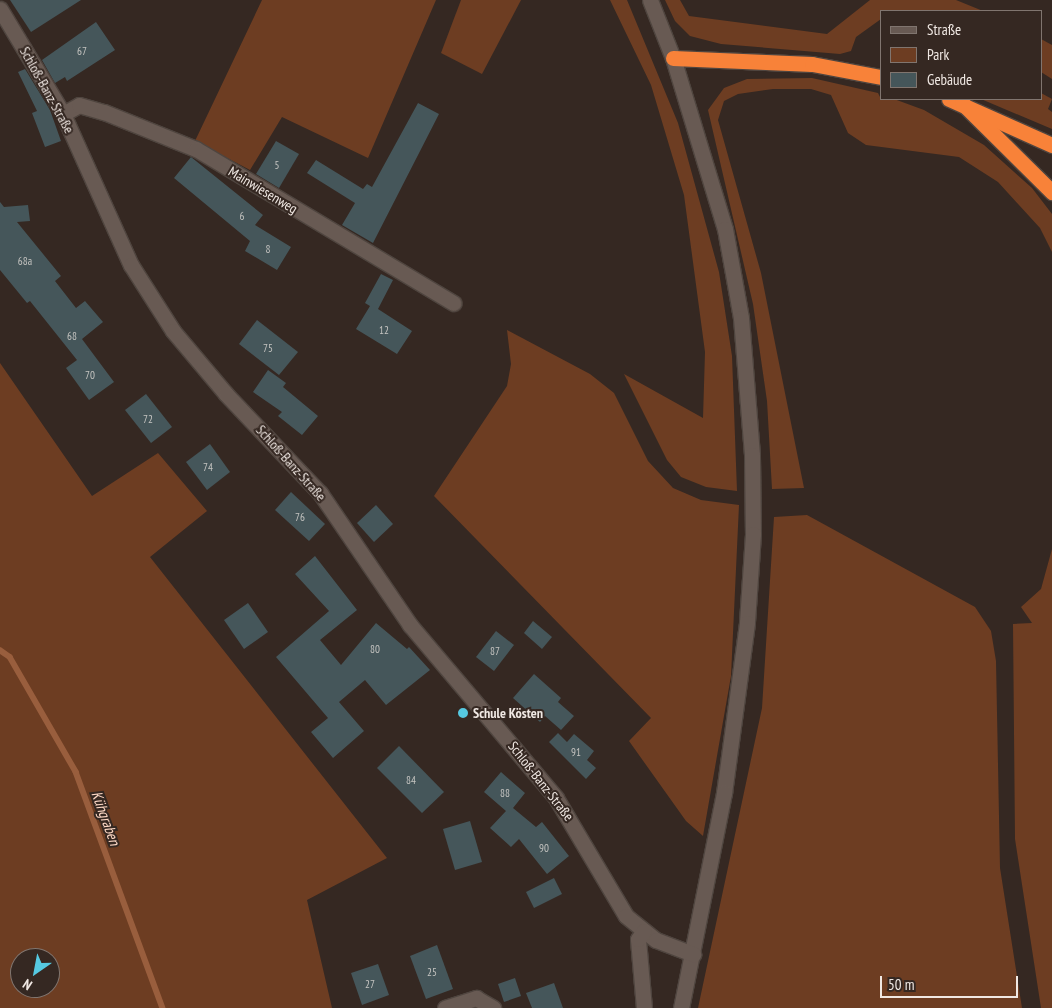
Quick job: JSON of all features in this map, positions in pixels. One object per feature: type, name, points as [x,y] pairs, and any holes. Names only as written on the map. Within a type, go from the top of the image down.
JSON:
[{"type":"highway","points":[[674,58],[812,64],[880,77]]},
{"type":"highway","points":[[956,101],[1052,145]]},
{"type":"highway","points":[[956,101],[1052,192]]},
{"type":"street","points":[[650,0],[674,58],[725,228],[740,318],[752,455],[753,534],[747,623],[731,748],[693,954],[681,1008]]},
{"type":"street","name":"Schloß-Banz-Straße","points":[[0,9],[63,114],[131,265],[173,331],[226,394],[320,493],[410,625],[556,798],[626,916],[650,935]]},
{"type":"street","name":"Mainwiesenweg","points":[[63,114],[79,105],[196,149],[454,303]]},
{"type":"street","points":[[644,1008],[638,939],[650,935],[693,954]]},
{"type":"street","points":[[445,1008],[476,998],[493,1008]]},
{"type":"green space","points":[[262,0],[436,0],[368,158],[282,117],[250,170],[195,141]]},
{"type":"green space","points":[[461,0],[521,0],[482,74],[441,53]]},
{"type":"green space","points":[[610,0],[627,0],[678,123],[719,272],[732,356],[737,491],[706,487],[681,477],[667,460],[624,374],[703,418],[705,352],[684,195],[651,85]]},
{"type":"green space","points":[[665,0],[680,0],[689,16],[827,34],[870,0],[956,0],[981,10],[880,10],[880,20],[856,37],[851,51],[840,54],[721,44],[690,36],[675,21]]},
{"type":"green space","points":[[1042,40],[1052,45],[1052,79],[1042,73]]},
{"type":"green space","points":[[812,78],[878,93],[880,100],[897,100],[924,110],[984,145],[1032,188],[1052,214],[1052,252],[1040,228],[998,182],[959,157],[866,145],[848,133],[831,95],[811,89],[773,89],[738,94],[724,101],[718,120],[761,273],[804,488],[772,489],[767,401],[753,304],[708,110],[724,88],[747,79]]},
{"type":"green space","points":[[1042,94],[1052,99],[1048,109],[1052,112],[1052,129],[983,100],[1042,100]]},
{"type":"green space","points":[[507,330],[590,374],[614,393],[648,461],[673,488],[701,500],[739,505],[731,676],[703,836],[686,821],[629,741],[651,718],[434,496],[507,386],[511,364]]},
{"type":"green space","points":[[0,363],[92,496],[158,453],[207,511],[150,557],[387,858],[307,900],[332,1008],[0,1008]]},
{"type":"green space","points":[[807,515],[975,607],[991,631],[996,661],[1000,868],[1022,1008],[698,1008],[762,708],[774,517]]},
{"type":"green space","points":[[1052,549],[1052,1008],[1041,1008],[1015,839],[1013,624],[1032,623],[1021,607],[1041,589]]},
{"type":"building","points":[[10,0],[81,0],[31,32]]},
{"type":"building","points":[[96,22],[115,50],[67,81],[65,77],[55,83],[42,60]]},
{"type":"building","points":[[25,69],[50,110],[61,141],[45,147],[32,113],[37,111],[18,72]]},
{"type":"building","points":[[418,103],[439,114],[373,243],[342,225],[355,203],[307,173],[316,160],[363,189],[367,184],[372,187]]},
{"type":"building","points":[[276,141],[299,154],[279,188],[256,174]]},
{"type":"building","points":[[191,157],[263,215],[255,225],[291,247],[277,270],[245,251],[250,241],[174,178]]},
{"type":"building","points":[[0,202],[4,207],[28,205],[30,221],[17,222],[61,276],[55,281],[76,308],[85,301],[103,322],[82,339],[114,382],[89,400],[66,368],[77,360],[30,301],[27,303],[0,270]]},
{"type":"building","points":[[381,274],[393,280],[378,309],[412,331],[397,354],[356,329],[370,306],[365,303]]},
{"type":"building","points":[[257,320],[298,352],[279,375],[239,344]]},
{"type":"building","points":[[268,370],[286,383],[283,387],[318,416],[302,435],[278,416],[282,412],[253,392]]},
{"type":"building","points":[[146,394],[172,427],[151,443],[125,410]]},
{"type":"building","points":[[210,444],[230,472],[207,490],[186,462]]},
{"type":"building","points":[[291,492],[325,524],[309,541],[275,510]]},
{"type":"building","points":[[376,505],[393,524],[374,542],[357,523]]},
{"type":"building","points":[[315,556],[357,610],[320,640],[341,665],[376,623],[407,649],[409,647],[430,670],[386,705],[365,680],[339,702],[364,731],[333,758],[311,732],[328,718],[276,657],[329,611],[295,574]]},
{"type":"building","points":[[248,603],[268,632],[244,649],[224,620]]},
{"type":"building","points":[[533,621],[552,637],[542,649],[524,633]]},
{"type":"building","points":[[496,631],[514,645],[494,671],[476,657]]},
{"type":"building","points":[[534,674],[561,698],[558,702],[574,716],[561,730],[545,716],[540,722],[513,698]]},
{"type":"building","points":[[558,733],[567,742],[574,734],[594,751],[587,760],[596,768],[586,779],[549,742]]},
{"type":"building","points":[[399,746],[444,792],[422,813],[377,768]]},
{"type":"building","points":[[501,772],[525,793],[513,808],[536,827],[542,822],[569,856],[547,874],[519,839],[511,847],[490,828],[506,811],[484,792]]},
{"type":"building","points":[[470,821],[482,862],[455,870],[443,829]]},
{"type":"building","points":[[554,878],[562,894],[534,908],[526,892]]},
{"type":"building","points":[[437,945],[453,989],[426,999],[410,956]]},
{"type":"building","points":[[378,964],[389,995],[362,1005],[351,973]]},
{"type":"building","points":[[515,978],[521,996],[504,1002],[498,984]]},
{"type":"building","points":[[554,983],[563,1008],[532,1008],[526,993]]},
{"type":"waterway","name":"Kühgraben","points":[[0,650],[10,657],[76,772],[163,1008]]},
{"type":"place","name":"Schule Kösten","points":[[463,713]]}]
